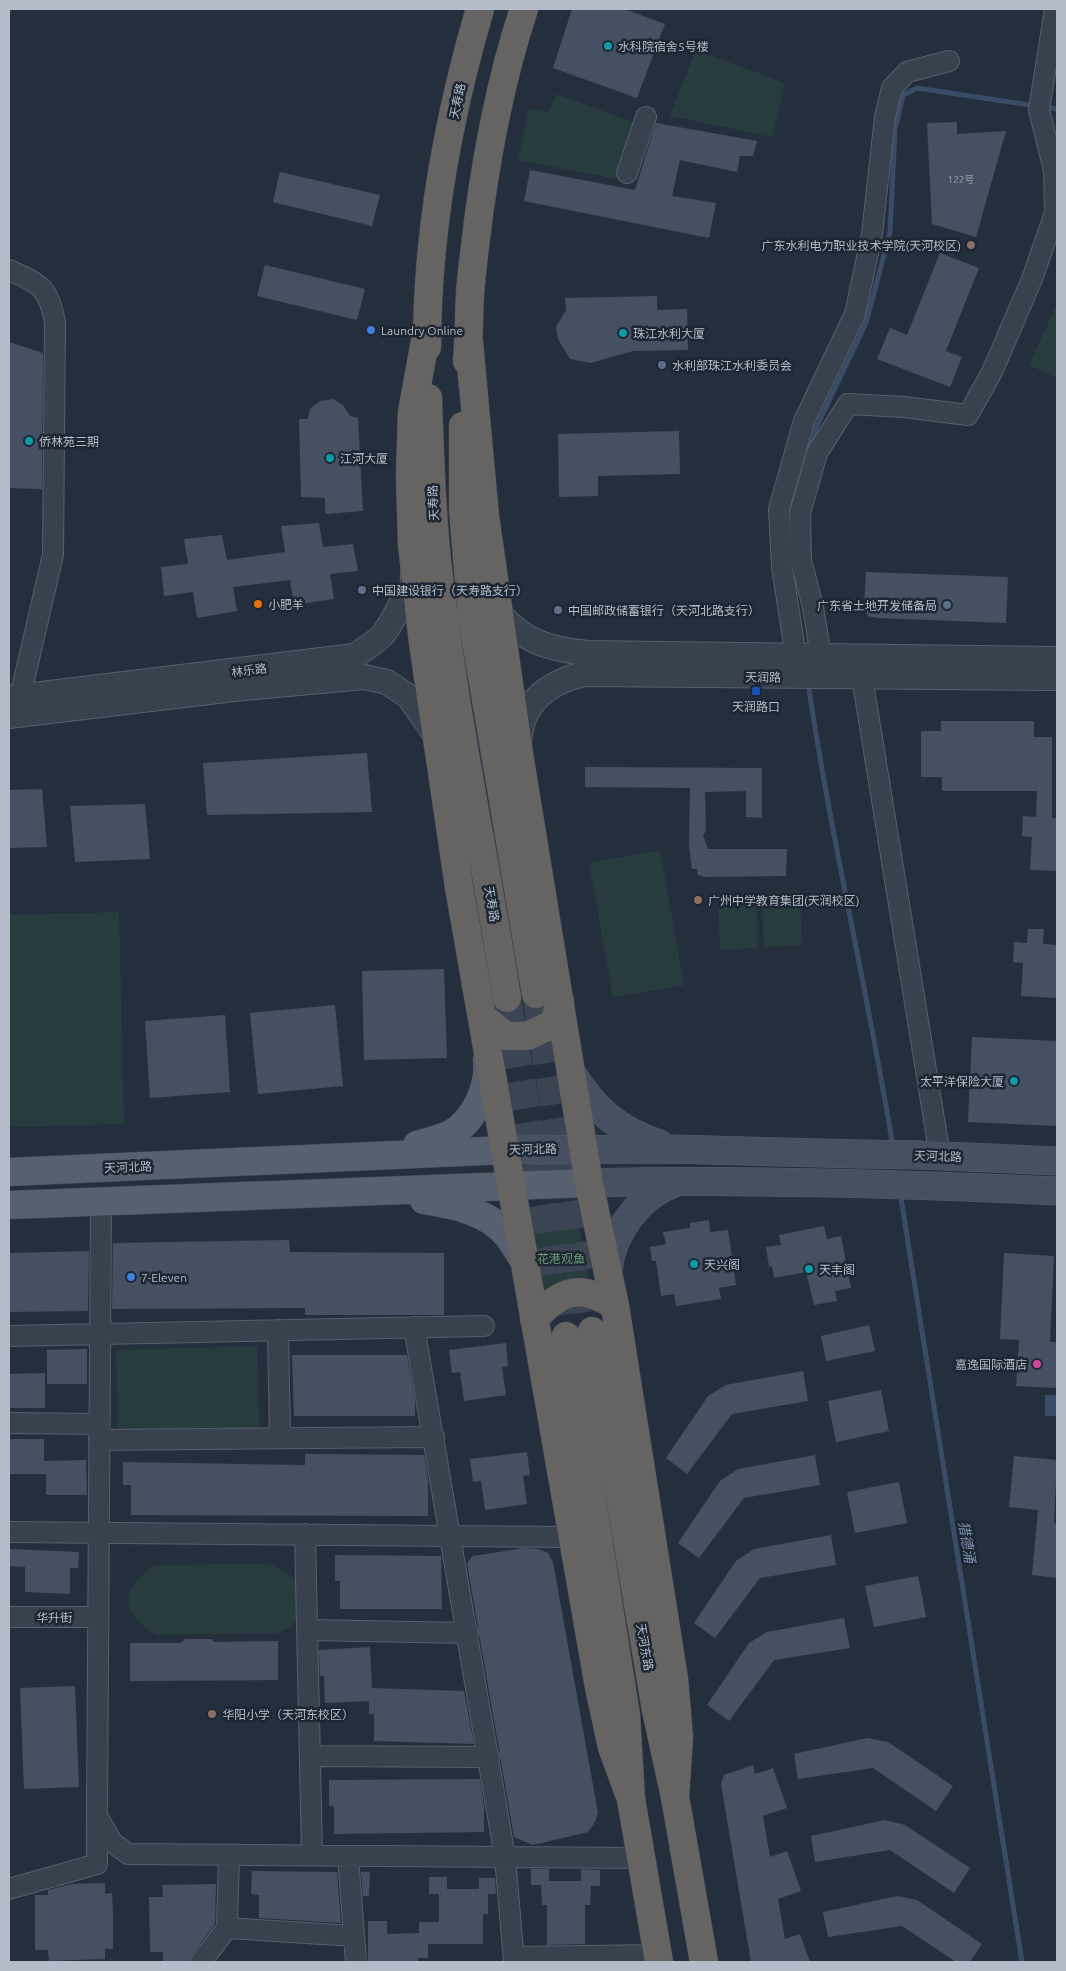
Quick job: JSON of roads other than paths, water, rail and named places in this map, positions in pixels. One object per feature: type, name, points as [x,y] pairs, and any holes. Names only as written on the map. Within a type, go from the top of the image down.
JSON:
[{"type":"highway","name":"天寿路","points":[[480,9],[458,94],[438,197],[427,330],[433,514],[437,561],[508,998]]},
{"type":"highway","points":[[524,9],[495,122],[486,170],[471,276],[461,472],[467,569],[472,617],[548,998],[571,1072],[589,1183],[615,1306],[679,1718],[675,1797]]},
{"type":"highway","points":[[427,330],[412,412],[410,475],[412,544],[423,643],[459,887],[605,1721],[620,1772],[631,1799]]},
{"type":"highway","points":[[469,342],[485,516],[519,754],[548,998],[556,1018],[551,1025],[527,1036],[506,1036],[482,1017]]},
{"type":"highway","points":[[534,1319],[552,1301],[567,1294],[599,1295],[615,1306]]},
{"type":"highway","name":"天河东路","points":[[592,1331],[656,1710],[675,1797],[704,1962]]},
{"type":"highway","points":[[566,1336],[626,1714],[631,1799],[659,1958]]},
{"type":"main road","points":[[377,1154],[434,1140],[452,1133],[465,1121],[484,1091],[487,1064],[482,1017]]},
{"type":"main road","points":[[571,1072],[586,1096],[609,1119],[638,1137],[672,1149]]},
{"type":"main road","name":"天河北路","points":[[9,1172],[377,1154],[583,1148],[930,1155],[1057,1161]]},
{"type":"main road","points":[[608,1270],[614,1244],[634,1212],[659,1188],[683,1180]]},
{"type":"main road","points":[[9,1205],[683,1180],[870,1183],[1057,1191]]},
{"type":"main road","points":[[371,1192],[468,1209],[485,1217],[507,1235],[525,1262]]},
{"type":"street","points":[[809,665],[813,607],[801,560],[800,513],[817,453],[848,404],[904,407],[968,415],[992,372],[1032,279],[1055,213],[1054,170],[1039,110],[1055,9]]},
{"type":"street","points":[[809,665],[782,567],[779,509],[804,421],[855,314],[872,234],[885,117],[892,88],[907,72],[949,61]]},
{"type":"street","points":[[627,173],[646,117]]},
{"type":"street","points":[[9,270],[37,282],[51,300],[55,323],[52,555],[13,706]]},
{"type":"street","name":"林乐路","points":[[13,706],[354,656],[386,633],[414,586],[412,544]]},
{"type":"street","name":"天润路","points":[[498,612],[517,631],[531,640],[554,650],[809,665],[862,677],[1057,678]]},
{"type":"street","name":"天润路","points":[[519,754],[520,727],[530,707],[546,689],[565,679],[584,674],[809,665],[1057,659]]},
{"type":"street","name":"林乐路","points":[[13,706],[364,677],[386,682],[404,694],[421,712],[438,738]]},
{"type":"street","points":[[862,677],[930,1155]]},
{"type":"street","points":[[9,1889],[98,1864],[101,1201]]},
{"type":"street","points":[[9,1336],[484,1326]]},
{"type":"street","points":[[414,1327],[506,1856],[514,1960],[659,1958]]},
{"type":"street","points":[[278,1330],[280,1438]]},
{"type":"street","points":[[9,1423],[99,1432],[280,1438],[434,1437]]},
{"type":"street","points":[[9,1532],[573,1537]]},
{"type":"street","points":[[305,1534],[312,1855]]},
{"type":"street","name":"华升街","points":[[9,1617],[98,1617]]},
{"type":"street","points":[[308,1630],[468,1633]]},
{"type":"street","points":[[310,1756],[489,1757]]},
{"type":"street","points":[[97,1816],[112,1842],[128,1854],[641,1858]]},
{"type":"street","points":[[201,1962],[227,1928],[229,1855]]},
{"type":"street","points":[[348,1856],[356,1962]]},
{"type":"street","points":[[227,1928],[354,1936]]},
{"type":"water","points":[[1045,1395],[1057,1395],[1057,1416],[1045,1416]]},
{"type":"waterway","points":[[811,447],[817,426],[866,323],[890,232],[895,130],[903,95],[917,88],[1036,106]]},
{"type":"waterway","points":[[1044,107],[1057,109]]},
{"type":"waterway","points":[[790,531],[790,512],[793,502]]},
{"type":"waterway","points":[[808,683],[827,800],[893,1147]]},
{"type":"waterway","name":"猎德涌","points":[[900,1192],[1022,1962]]},
{"type":"tunnel","points":[[536,994],[592,1331]]},
{"type":"tunnel","points":[[507,998],[566,1336]]},
{"type":"place","name":"水科院宿舍5号楼","points":[[608,46]]},
{"type":"place","name":"广东水利电力职业技术学院(天河校区)","points":[[971,245]]},
{"type":"place","name":"Laundry Online","points":[[371,330]]},
{"type":"place","name":"珠江水利大厦","points":[[623,333]]},
{"type":"place","name":"水利部珠江水利委员会","points":[[662,365]]},
{"type":"place","name":"侨林苑三期","points":[[29,441]]},
{"type":"place","name":"江河大厦","points":[[330,458]]},
{"type":"place","name":"中国建设银行（天寿路支行）","points":[[362,590]]},
{"type":"place","name":"小肥羊","points":[[258,604]]},
{"type":"place","name":"广东省土地开发储备局","points":[[947,605]]},
{"type":"place","name":"中国邮政储蓄银行（天河北路支行）","points":[[558,610]]},
{"type":"place","name":"天润路口","points":[[756,691]]},
{"type":"place","name":"广州中学教育集团(天润校区)","points":[[698,900]]},
{"type":"place","name":"太平洋保险大厦","points":[[1014,1081]]},
{"type":"place","name":"天兴阁","points":[[694,1264]]},
{"type":"place","name":"天丰阁","points":[[809,1269]]},
{"type":"place","name":"7-Eleven","points":[[131,1277]]},
{"type":"place","name":"嘉逸国际酒店","points":[[1037,1364]]},
{"type":"place","name":"华阳小学（天河东校区）","points":[[212,1714]]},
{"type":"park label","name":"花港观鱼","points":[[561,1258]]}]
